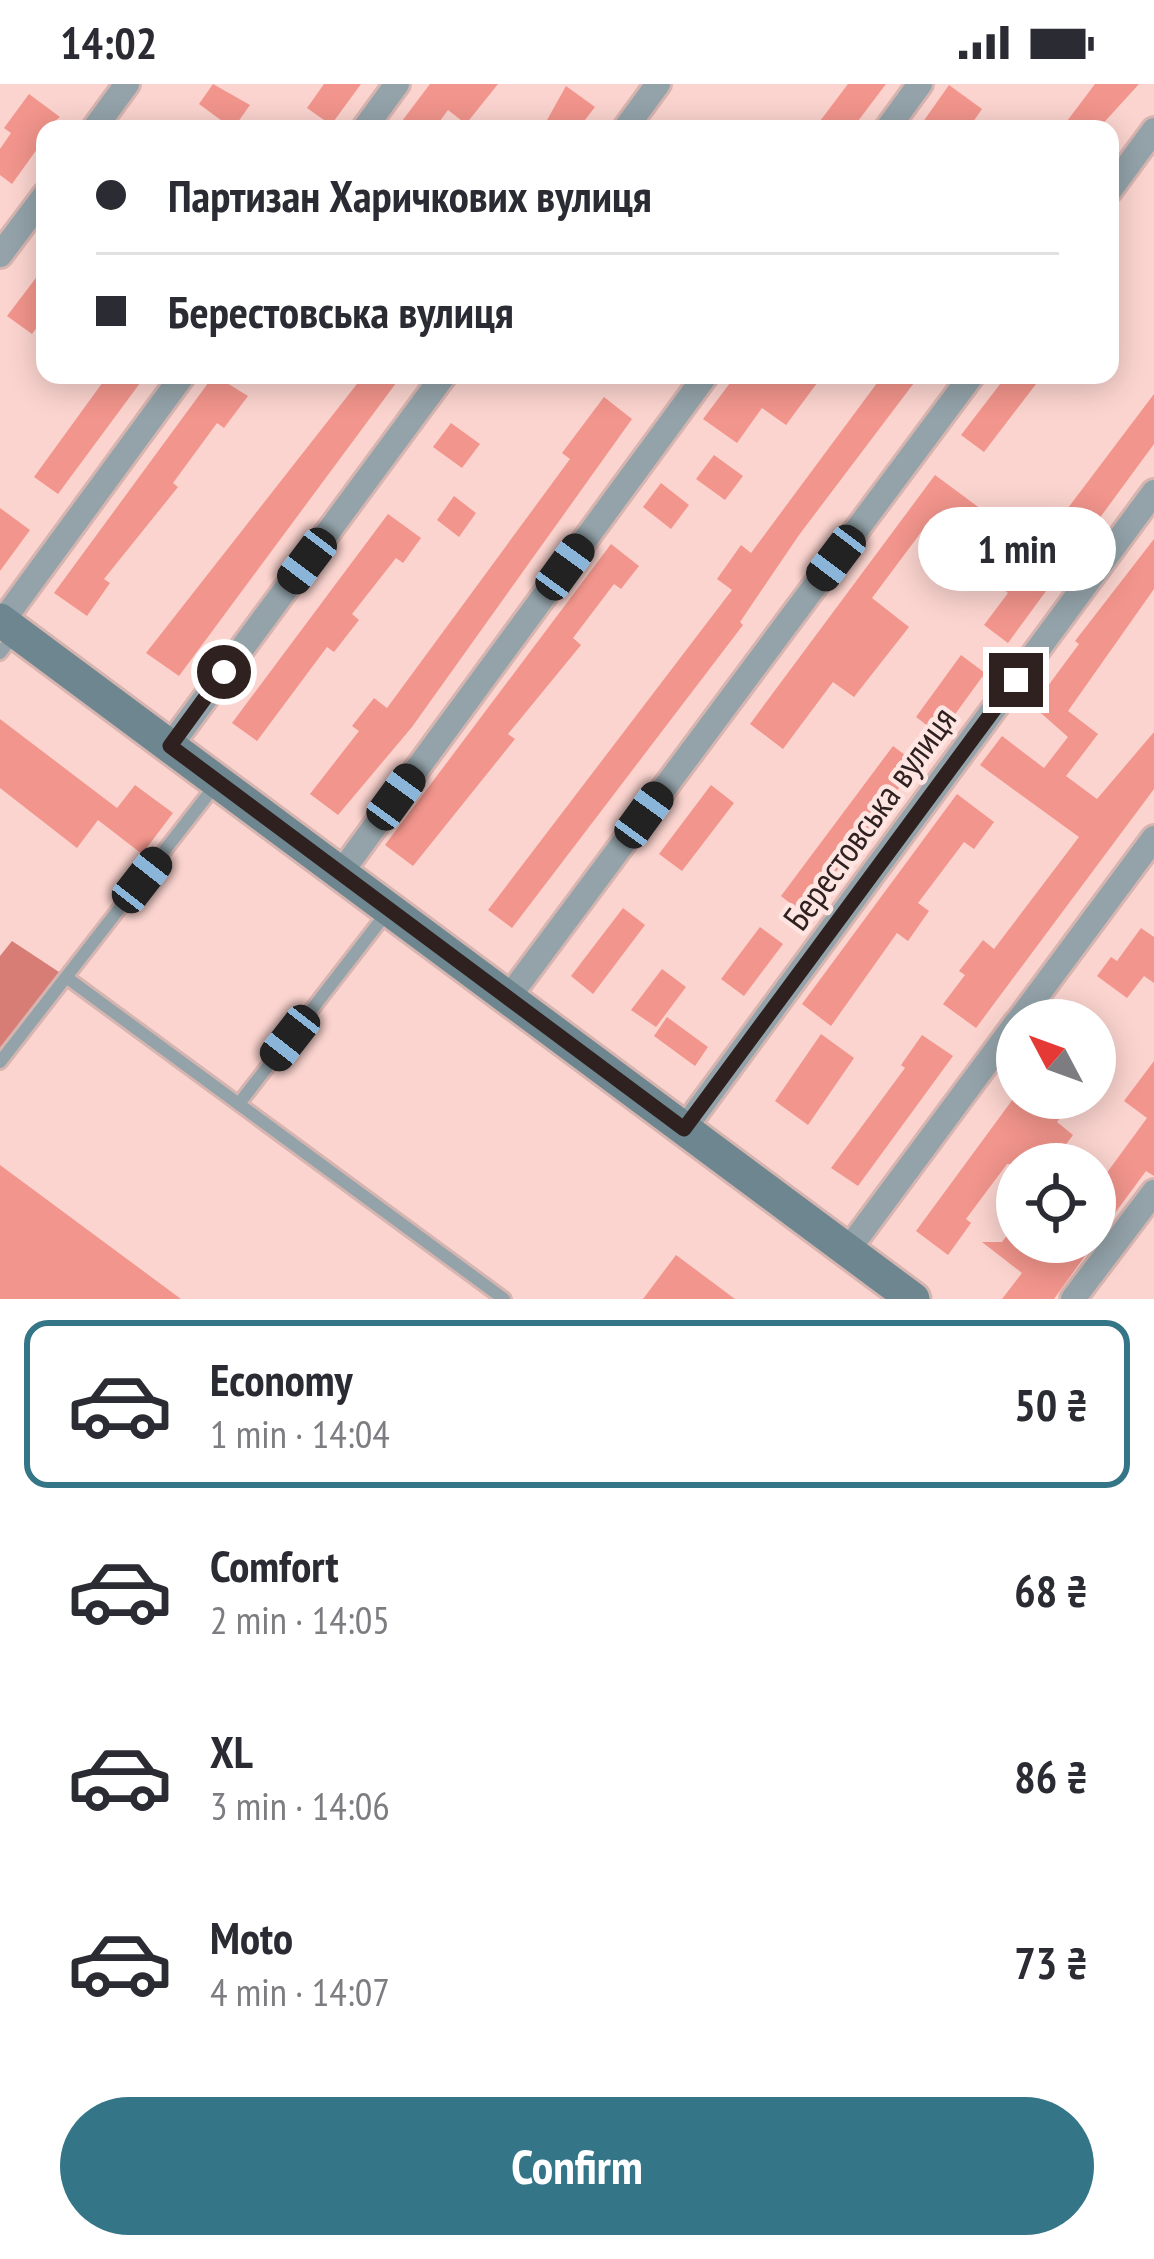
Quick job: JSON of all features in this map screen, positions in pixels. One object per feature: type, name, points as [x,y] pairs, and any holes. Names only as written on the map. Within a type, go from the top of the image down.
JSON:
[{"type":"main road","points":[[5,632],[170,746],[913,1299]]},
{"type":"street","points":[[101,120],[127,84]]},
{"type":"street","points":[[371,120],[397,84]]},
{"type":"street","points":[[632,120],[658,84]]},
{"type":"street","points":[[894,120],[920,84]]},
{"type":"street","points":[[1119,178],[1154,130]]},
{"type":"street","points":[[0,256],[36,207]]},
{"type":"street","points":[[5,632],[177,384]]},
{"type":"street","points":[[170,746],[437,384]]},
{"type":"street","points":[[340,874],[699,384]]},
{"type":"street","points":[[508,998],[965,384]]},
{"type":"street","name":"Берестовська вулиця","points":[[684,1129],[1154,492]]},
{"type":"street","points":[[1034,999],[1154,838]]},
{"type":"street","points":[[848,1250],[996,1051]]},
{"type":"street","points":[[1073,1299],[1154,1192]]},
{"type":"lane","points":[[0,1062],[218,782]]},
{"type":"lane","points":[[241,1102],[388,910]]},
{"type":"lane","points":[[66,977],[504,1299]]},
{"type":"shaded area","points":[[12,941],[62,974],[0,1056],[0,956]]},
{"type":"building","points":[[213,84],[250,105],[239,120],[221,120],[199,104]]},
{"type":"building","points":[[324,84],[361,84],[335,120],[324,120],[307,108]]},
{"type":"building","points":[[430,84],[498,84],[469,120],[448,110],[441,120],[403,120]]},
{"type":"building","points":[[848,84],[886,84],[859,120],[821,120]]},
{"type":"building","points":[[1095,84],[1139,84],[1106,120],[1068,120]]},
{"type":"building","points":[[949,85],[982,109],[974,120],[924,120]]},
{"type":"building","points":[[566,86],[595,107],[585,120],[547,120]]},
{"type":"building","points":[[29,94],[60,117],[36,120],[36,151],[12,184],[0,175],[0,149],[11,133],[4,128]]},
{"type":"building","points":[[36,278],[32,334],[7,316]]},
{"type":"building","points":[[101,384],[139,384],[58,494],[34,477]]},
{"type":"building","points":[[207,384],[229,384],[248,396],[224,428],[217,423],[173,483],[178,487],[104,579],[110,583],[87,616],[54,593]]},
{"type":"building","points":[[357,384],[395,384],[179,676],[146,653]]},
{"type":"building","points":[[729,384],[816,384],[786,425],[762,408],[737,443],[703,419]]},
{"type":"building","points":[[876,384],[913,384],[799,535],[740,622],[743,625],[512,928],[488,910],[732,590],[717,579],[741,545],[751,553]]},
{"type":"building","points":[[1000,384],[1036,384],[984,452],[961,435]]},
{"type":"building","points":[[1154,394],[1154,444],[1008,643],[984,625],[1008,593],[925,527],[872,598],[909,627],[854,697],[833,682],[783,749],[750,724],[935,475],[985,512],[976,524],[1013,552],[1023,539],[1037,549]]},
{"type":"building","points":[[604,397],[632,419],[412,727],[338,815],[310,794],[359,731],[352,726],[374,698],[387,708],[570,459],[562,453]]},
{"type":"building","points":[[451,423],[480,444],[462,468],[433,447]]},
{"type":"building","points":[[714,455],[743,476],[725,500],[696,479]]},
{"type":"building","points":[[661,483],[689,505],[671,529],[643,507]]},
{"type":"building","points":[[454,496],[476,513],[459,537],[437,520]]},
{"type":"building","points":[[0,508],[30,530],[0,571]]},
{"type":"building","points":[[388,514],[421,538],[403,563],[396,558],[352,614],[359,620],[334,652],[327,647],[257,741],[232,723]]},
{"type":"building","points":[[1154,539],[1154,589],[1068,711],[1098,734],[1066,776],[1097,799],[1154,732],[1154,789],[976,1028],[943,1004],[965,975],[959,971],[983,940],[994,949],[1079,837],[980,765],[1002,736],[1044,768],[1068,737],[1033,706],[1079,644],[1075,641]]},
{"type":"building","points":[[611,544],[639,566],[621,589],[614,584],[573,638],[581,645],[508,734],[515,739],[413,866],[385,845]]},
{"type":"building","points":[[961,655],[985,673],[940,735],[916,717]]},
{"type":"building","points":[[0,719],[117,808],[135,785],[173,813],[142,854],[98,820],[77,848],[0,788]]},
{"type":"building","points":[[893,746],[917,764],[804,914],[781,896]]},
{"type":"building","points":[[711,785],[734,803],[682,871],[659,854]]},
{"type":"building","points":[[957,794],[994,822],[974,849],[964,842],[918,903],[929,911],[908,941],[897,933],[831,1026],[802,1004]]},
{"type":"building","points":[[623,908],[645,925],[593,994],[571,976]]},
{"type":"building","points":[[760,927],[783,944],[744,996],[721,979]]},
{"type":"building","points":[[1141,928],[1154,937],[1154,983],[1144,976],[1127,998],[1097,976],[1111,957],[1117,961]]},
{"type":"building","points":[[662,969],[686,987],[656,1027],[631,1010]]},
{"type":"building","points":[[667,1017],[708,1047],[695,1066],[654,1036]]},
{"type":"building","points":[[821,1034],[854,1058],[808,1125],[775,1101]]},
{"type":"building","points":[[922,1035],[953,1056],[858,1186],[831,1168],[905,1068],[901,1065]]},
{"type":"building","points":[[1154,1061],[1154,1176],[1146,1171],[1116,1212],[1116,1160],[1147,1118],[1124,1101]]},
{"type":"building","points":[[998,1119],[1059,1119],[1073,1135],[1067,1143],[996,1143],[996,1179],[966,1219],[971,1223],[948,1255],[916,1231]]},
{"type":"building","points":[[0,1165],[181,1299],[0,1299]]},
{"type":"building","points":[[676,1255],[735,1299],[643,1299]]},
{"type":"building","points":[[1009,1263],[1080,1263],[1054,1299],[1002,1299],[1022,1273]]},
{"type":"route","points":[[224,672],[170,746],[684,1129],[1016,680]]}]
